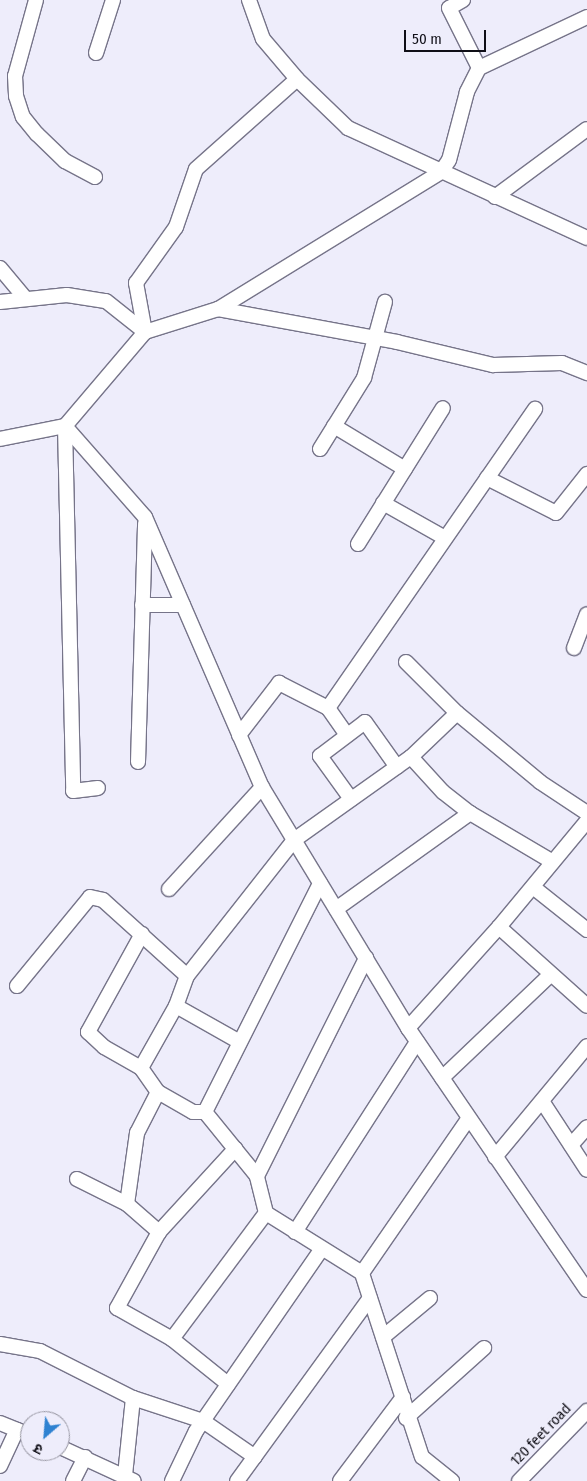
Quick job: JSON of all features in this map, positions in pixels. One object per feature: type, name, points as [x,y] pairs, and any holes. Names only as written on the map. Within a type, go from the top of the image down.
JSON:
[{"type":"street","points":[[36,0],[15,76],[16,96],[23,117],[37,134],[65,161],[95,177]]},
{"type":"street","points":[[96,52],[113,0]]},
{"type":"street","points":[[249,0],[263,39],[297,80],[348,128],[587,238]]},
{"type":"street","points":[[464,0],[449,8],[479,68]]},
{"type":"street","points":[[0,439],[64,426],[144,332],[218,309],[441,172],[449,160],[467,92],[479,68],[587,17]]},
{"type":"street","points":[[144,332],[136,283],[176,227],[196,169],[297,80]]},
{"type":"street","points":[[496,197],[587,129]]},
{"type":"street","points":[[0,268],[25,298]]},
{"type":"street","points":[[0,302],[67,295],[106,301],[144,332]]},
{"type":"street","points":[[320,449],[364,378],[372,338],[385,302]]},
{"type":"street","points":[[218,309],[372,338],[493,365],[562,363],[587,373]]},
{"type":"street","points":[[358,544],[443,408]]},
{"type":"street","points":[[328,708],[535,409]]},
{"type":"street","points":[[64,426],[145,517],[262,787],[417,1042],[496,1157],[584,1279]]},
{"type":"street","points":[[64,426],[73,791],[98,788]]},
{"type":"street","points":[[334,426],[405,468]]},
{"type":"street","points":[[487,478],[556,513],[587,474]]},
{"type":"street","points":[[383,503],[445,538]]},
{"type":"street","points":[[138,762],[145,517]]},
{"type":"street","points":[[142,605],[183,605]]},
{"type":"street","points":[[574,648],[587,614]]},
{"type":"street","points":[[406,662],[456,713],[540,782],[587,813]]},
{"type":"street","points":[[239,735],[279,683],[328,708],[347,735]]},
{"type":"street","points":[[141,1068],[176,1006],[187,976],[294,840],[411,757],[456,713]]},
{"type":"street","points":[[351,799],[320,756],[365,722],[397,767]]},
{"type":"street","points":[[411,757],[443,792],[470,813],[553,862]]},
{"type":"street","points":[[169,889],[262,787]]},
{"type":"street","points":[[336,909],[470,813]]},
{"type":"street","points":[[408,1028],[500,927],[587,821]]},
{"type":"street","points":[[205,1112],[320,883]]},
{"type":"street","points":[[532,887],[587,930]]},
{"type":"street","points":[[17,986],[90,897],[103,900],[187,976]]},
{"type":"street","points":[[500,927],[549,976],[587,1006]]},
{"type":"street","points":[[142,934],[88,1032],[104,1047],[141,1068],[158,1092],[193,1112],[205,1112]]},
{"type":"street","points":[[257,1176],[366,958]]},
{"type":"street","points":[[442,1078],[549,976]]},
{"type":"street","points":[[176,1006],[240,1042]]},
{"type":"street","points":[[295,1232],[417,1042]]},
{"type":"street","points":[[496,1157],[587,1046]]},
{"type":"street","points":[[127,1204],[137,1133],[158,1092]]},
{"type":"street","points":[[542,1101],[587,1170]]},
{"type":"street","points":[[205,1112],[257,1176],[266,1213],[321,1250],[362,1273],[403,1397],[406,1418],[422,1457],[452,1481]]},
{"type":"street","points":[[362,1273],[469,1118]]},
{"type":"street","points":[[571,1146],[587,1128]]},
{"type":"street","points":[[228,1384],[172,1339],[117,1308],[159,1232],[235,1149]]},
{"type":"street","points":[[77,1179],[127,1204],[159,1232]]},
{"type":"street","points":[[172,1339],[266,1213]]},
{"type":"street","points":[[172,1481],[203,1421],[321,1250]]},
{"type":"street","points":[[237,1481],[370,1298]]},
{"type":"street","points":[[383,1337],[430,1298]]},
{"type":"street","points":[[0,1344],[40,1350],[133,1398],[203,1421],[254,1457]]},
{"type":"street","points":[[406,1418],[484,1348]]},
{"type":"street","points":[[340,1481],[403,1397]]},
{"type":"street","points":[[70,1451],[130,1478],[133,1398]]},
{"type":"street","name":"120 feet road","points":[[519,1481],[585,1418]]},
{"type":"street","points":[[0,1423],[20,1431]]},
{"type":"street","points":[[0,1466],[20,1436]]},
{"type":"street","points":[[73,1481],[85,1457]]}]
